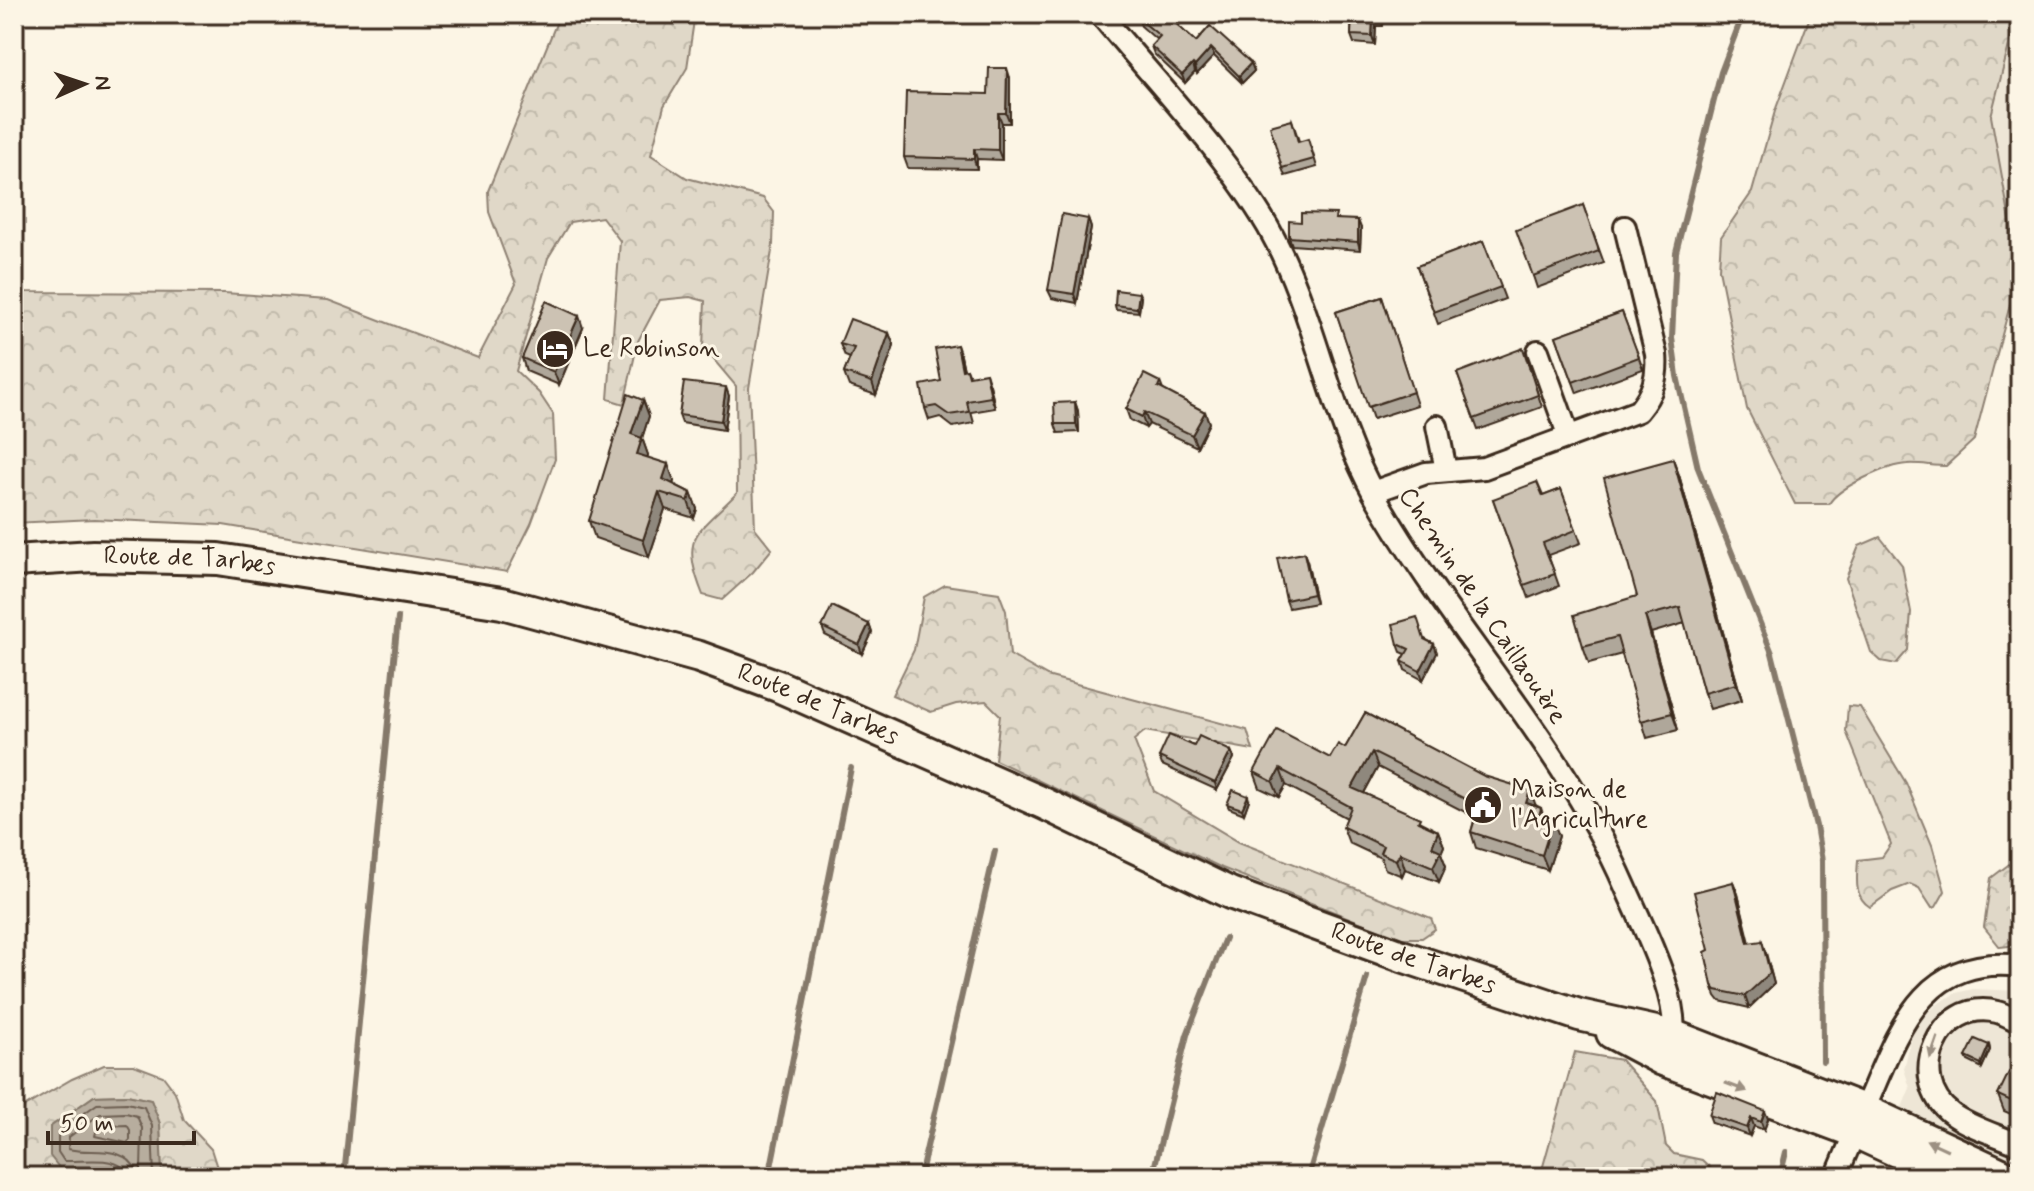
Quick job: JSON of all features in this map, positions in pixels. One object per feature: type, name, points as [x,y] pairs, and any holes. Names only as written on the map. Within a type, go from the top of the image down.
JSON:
[{"type":"main road","name":"Route de Tarbes","points":[[14,561],[93,556],[218,559],[502,603],[685,653],[793,692],[1043,803],[1230,893],[1579,1015],[1860,1121]]},
{"type":"main road","points":[[1860,1121],[1953,1177]]},
{"type":"main road","points":[[1860,1121],[2008,1177]]},
{"type":"street","name":"Chemin de la Caillaouère","points":[[1100,14],[1216,154],[1267,227],[1312,326],[1351,443],[1373,492],[1405,547],[1570,781],[1595,822],[1660,966],[1667,990],[1669,1048]]},
{"type":"street","points":[[1373,492],[1426,473],[1484,468],[1638,411],[1654,386],[1656,354],[1625,227]]},
{"type":"street","points":[[1538,351],[1569,437]]},
{"type":"street","points":[[1437,426],[1446,470]]},
{"type":"street","points":[[1836,1177],[1905,1019],[1937,985],[1957,972],[1980,965],[2020,966]]},
{"type":"street","points":[[1937,985],[1957,1017]]},
{"type":"street","points":[[2020,1022],[1997,1012],[1975,1011],[1957,1017],[1936,1037],[1928,1066],[1931,1084],[1939,1101],[1952,1114],[2020,1145]]},
{"type":"shaded area","points":[[2017,14],[2020,14],[2020,278],[1991,116]]},
{"type":"shaded area","points":[[2020,278],[2020,449],[2008,446]]},
{"type":"shaded area","points":[[1973,989],[2020,991],[2020,1177],[1873,1177],[1910,1088],[1904,1069],[1912,1035],[1926,1014],[1939,1003],[1956,993]]},
{"type":"green space","points":[[560,14],[695,14],[687,68],[664,106],[651,155],[687,178],[763,198],[774,212],[773,245],[749,388],[755,528],[772,549],[753,572],[722,600],[703,595],[693,559],[696,536],[702,527],[737,493],[736,386],[703,347],[705,301],[690,297],[660,300],[638,341],[624,404],[608,399],[620,241],[602,217],[570,222],[548,258],[516,371],[539,393],[553,414],[555,459],[531,524],[507,572],[223,525],[94,519],[14,523],[14,284],[23,292],[224,293],[328,300],[478,358],[516,284],[489,212],[488,191]]},
{"type":"green space","points":[[1811,14],[2017,14],[1991,116],[2019,271],[1974,440],[1946,466],[1912,464],[1888,468],[1853,484],[1829,504],[1795,504],[1747,409],[1719,269],[1721,237],[1752,192],[1775,111]]},
{"type":"green space","points":[[1880,537],[1902,565],[1911,612],[1908,650],[1896,664],[1881,661],[1871,652],[1846,578],[1859,546]]},
{"type":"green space","points":[[945,585],[999,593],[1006,611],[1010,655],[1047,676],[1247,730],[1253,750],[1145,731],[1134,740],[1154,791],[1239,842],[1431,918],[1435,929],[1422,938],[1400,938],[1222,868],[995,760],[1000,715],[986,701],[956,704],[931,712],[892,695],[914,650],[924,597]]},
{"type":"green space","points":[[1848,706],[1860,707],[1906,783],[1932,845],[1945,891],[1936,907],[1932,908],[1919,888],[1910,884],[1892,891],[1870,907],[1861,898],[1857,886],[1858,860],[1882,857],[1891,844],[1846,731]]},
{"type":"green space","points":[[14,841],[22,1108],[72,1079],[104,1065],[134,1065],[163,1076],[175,1092],[184,1120],[211,1149],[220,1177],[162,1177],[160,1124],[151,1100],[127,1095],[94,1096],[50,1127],[60,1170],[86,1168],[117,1172],[120,1177],[14,1177]]},
{"type":"green space","points":[[2020,856],[2020,942],[2018,945],[2000,947],[1984,927],[1991,878]]},
{"type":"green space","points":[[1575,1052],[1621,1060],[1657,1101],[1666,1146],[1674,1154],[1702,1160],[1720,1177],[1621,1177],[1600,1166],[1580,1177],[1540,1177]]},
{"type":"water","points":[[127,1095],[151,1100],[160,1124],[162,1177],[120,1177],[117,1172],[86,1168],[61,1170],[50,1156],[50,1127],[94,1096]]},
{"type":"building","points":[[1141,14],[1179,14],[1173,21],[1196,42],[1210,26],[1251,63],[1239,76],[1211,48],[1182,75],[1151,46],[1160,36],[1138,18]]},
{"type":"building","points":[[1352,14],[1380,14],[1380,18],[1373,18],[1372,36],[1351,35]]},
{"type":"building","points":[[989,68],[1007,68],[1006,113],[998,113],[998,150],[974,149],[974,159],[904,157],[906,92],[988,94]]},
{"type":"building","points":[[1292,120],[1298,142],[1308,139],[1314,159],[1282,168],[1270,126]]},
{"type":"building","points":[[1583,205],[1599,251],[1533,276],[1516,230]]},
{"type":"building","points":[[1301,213],[1336,214],[1335,219],[1358,220],[1358,242],[1289,237],[1289,221],[1301,222]]},
{"type":"building","points":[[1062,214],[1088,219],[1074,294],[1048,290]]},
{"type":"building","points":[[1483,241],[1501,287],[1434,312],[1417,266]]},
{"type":"building","points":[[1116,290],[1139,293],[1137,308],[1115,305]]},
{"type":"building","points":[[1382,297],[1413,392],[1368,407],[1336,312]]},
{"type":"building","name":"Le Robinson","points":[[546,301],[579,316],[554,372],[522,358]]},
{"type":"building","points":[[1622,312],[1639,357],[1573,382],[1556,336]]},
{"type":"building","points":[[850,319],[889,333],[872,382],[844,373],[854,348],[840,344]]},
{"type":"building","points":[[957,345],[962,370],[967,369],[969,376],[986,373],[991,397],[967,401],[969,412],[949,415],[936,406],[925,408],[921,385],[941,381],[935,349]]},
{"type":"building","points":[[1523,348],[1538,395],[1474,419],[1457,373]]},
{"type":"building","points":[[1144,374],[1160,382],[1158,387],[1205,412],[1192,435],[1144,412],[1142,417],[1126,409]]},
{"type":"building","points":[[684,382],[726,387],[721,421],[679,415]]},
{"type":"building","points":[[628,394],[643,400],[631,434],[642,438],[637,454],[668,464],[663,479],[691,493],[688,501],[659,492],[643,540],[589,521]]},
{"type":"building","points":[[1075,402],[1076,424],[1055,424],[1054,403]]},
{"type":"building","points":[[1673,459],[1736,684],[1704,693],[1680,607],[1645,616],[1672,713],[1641,721],[1617,637],[1583,646],[1574,615],[1637,596],[1604,478]]},
{"type":"building","points":[[1537,482],[1543,496],[1561,489],[1576,530],[1543,543],[1555,574],[1524,585],[1493,499]]},
{"type":"building","points":[[1304,553],[1313,594],[1286,600],[1277,558]]},
{"type":"building","points":[[832,606],[869,624],[859,645],[822,627]]},
{"type":"building","points":[[1417,617],[1424,639],[1434,644],[1420,671],[1402,661],[1409,649],[1398,644],[1393,624]]},
{"type":"building","points":[[1365,713],[1484,776],[1530,790],[1526,803],[1541,808],[1539,816],[1553,820],[1542,855],[1471,832],[1479,806],[1372,752],[1352,788],[1420,818],[1418,822],[1438,831],[1432,847],[1441,851],[1433,867],[1400,853],[1396,860],[1380,853],[1383,846],[1343,827],[1351,807],[1280,769],[1273,782],[1254,772],[1277,730],[1330,758],[1338,744],[1345,748]]},
{"type":"building","points":[[1169,735],[1194,746],[1199,736],[1231,751],[1215,783],[1159,757]]},
{"type":"building","points":[[1233,790],[1248,796],[1242,809],[1227,804]]},
{"type":"building","points":[[1733,882],[1748,943],[1762,941],[1770,973],[1745,996],[1716,990],[1712,985],[1705,952],[1709,950],[1694,892]]},
{"type":"building","points":[[1975,1039],[1989,1045],[1981,1064],[1966,1057]]},
{"type":"building","points":[[2009,1072],[2020,1077],[2020,1105],[1998,1095]]},
{"type":"building","points":[[1717,1092],[1765,1111],[1761,1122],[1751,1118],[1747,1128],[1709,1115]]},
{"type":"waterway","points":[[1743,14],[1721,72],[1676,252],[1672,338],[1677,376],[1698,468],[1772,653],[1816,826],[1822,861],[1823,1061]]},
{"type":"waterway","points":[[344,1177],[398,618]]},
{"type":"waterway","points":[[769,1177],[851,768]]},
{"type":"waterway","points":[[920,1177],[995,851]]},
{"type":"waterway","points":[[1152,1177],[1187,1035],[1225,938]]},
{"type":"waterway","points":[[1308,1177],[1367,977]]},
{"type":"waterway","points":[[1780,1177],[1786,1152]]},
{"type":"place","name":"Le Robinson","points":[[555,349]]},
{"type":"place","name":"Maison de l'Agriculture","points":[[1483,805]]}]
